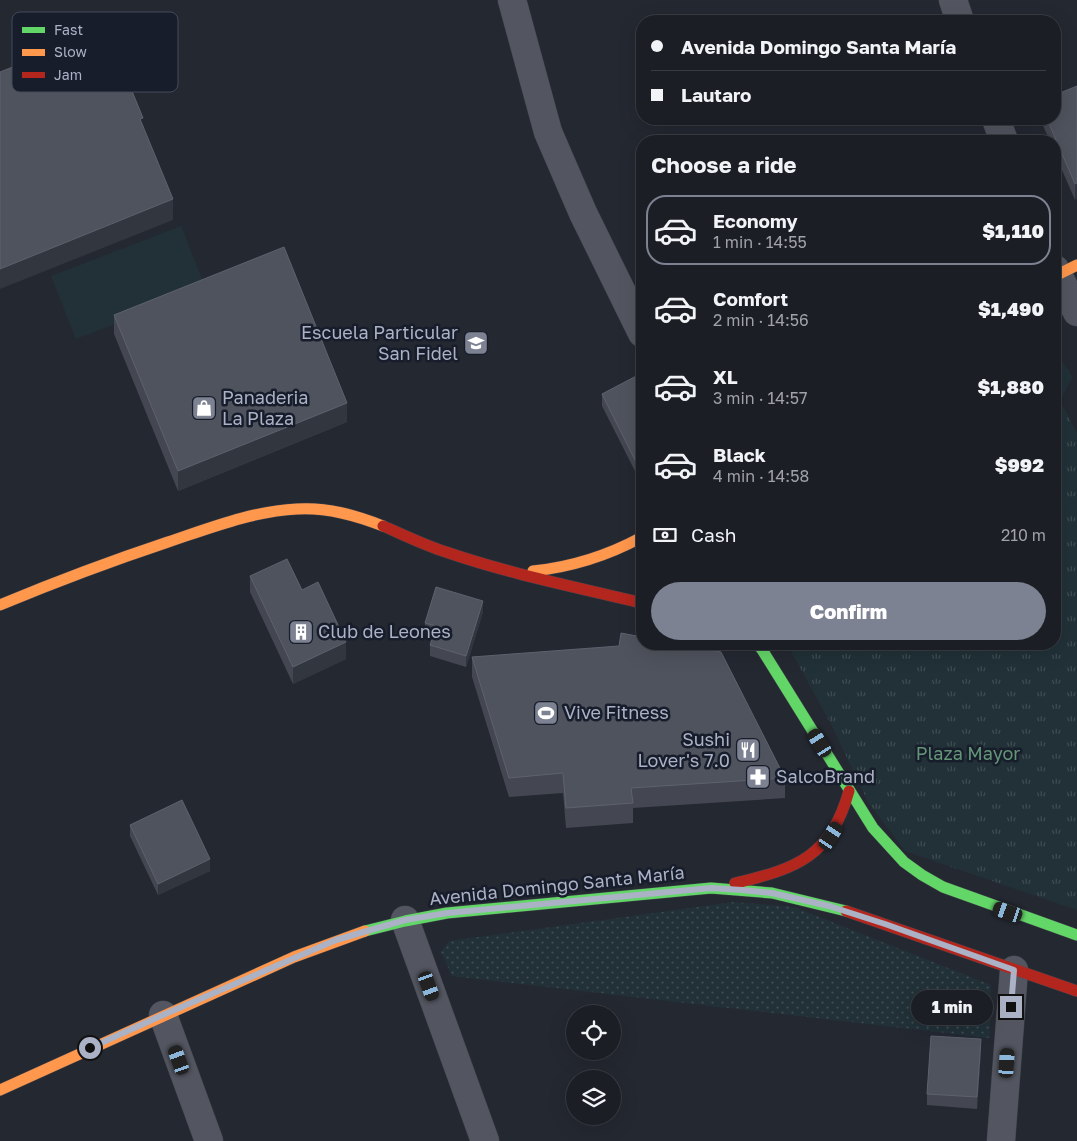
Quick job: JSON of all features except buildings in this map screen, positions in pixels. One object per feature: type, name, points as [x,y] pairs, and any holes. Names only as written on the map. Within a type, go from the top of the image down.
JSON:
[{"type":"main road","points":[[0,605],[149,548],[207,529],[249,516],[295,509],[318,509],[347,513],[375,522],[443,552],[515,573],[636,602]]},
{"type":"main road","points":[[515,573],[546,570],[576,564],[610,553],[636,540]]},
{"type":"main road","points":[[761,650],[873,828],[891,850],[909,867],[926,879],[974,900],[1077,935]]},
{"type":"main road","points":[[711,888],[761,877],[790,868],[806,860],[820,849],[840,823],[849,791]]},
{"type":"main road","name":"Avenida Domingo Santa María","points":[[0,1090],[163,1015],[336,940],[405,920],[447,913],[711,888],[772,893],[829,906],[1077,991]]},
{"type":"street","points":[[512,0],[548,132],[583,213],[636,321]]},
{"type":"street","points":[[953,0],[958,15]]},
{"type":"street","points":[[1061,271],[1077,312]]},
{"type":"street","points":[[405,920],[485,1141]]},
{"type":"street","points":[[1001,1141],[1014,970]]},
{"type":"street","points":[[163,1015],[209,1141]]},
{"type":"green space","points":[[181,226],[206,289],[76,339],[51,276]]},
{"type":"green space","name":"Plaza Mayor","points":[[1061,360],[1072,377],[1061,399]]},
{"type":"green space","name":"Plaza Mayor","points":[[1061,403],[1077,433],[1077,910],[905,851],[868,802],[831,724],[790,650],[1061,650]]},
{"type":"green space","points":[[734,902],[794,907],[991,985],[990,1038],[452,976],[441,952],[449,941]]},
{"type":"traffic: fast","points":[[762,650],[873,828],[904,862],[943,887],[1077,935]]},
{"type":"traffic: fast","points":[[365,931],[447,913],[711,888],[772,893],[846,911]]},
{"type":"traffic: slow","points":[[1061,273],[1077,265]]},
{"type":"traffic: slow","points":[[0,605],[147,549],[216,526],[264,513],[281,510],[319,509],[351,515],[383,526]]},
{"type":"traffic: slow","points":[[533,571],[562,567],[589,560],[636,540]]},
{"type":"traffic: slow","points":[[0,1090],[294,957],[365,931]]},
{"type":"traffic: jam","points":[[383,526],[430,546],[470,560],[543,580],[636,602]]},
{"type":"traffic: jam","points":[[735,883],[776,872],[794,865],[808,856],[821,845],[832,831],[849,791]]},
{"type":"traffic: jam","points":[[846,911],[1077,991]]},
{"type":"place","name":"Escuela Particular San Fidel","points":[[476,343]]},
{"type":"place","name":"Panaderia La Plaza","points":[[204,408]]},
{"type":"place","name":"Club de Leones","points":[[301,632]]},
{"type":"place","name":"Vive Fitness","points":[[546,713]]},
{"type":"place","name":"Sushi Lover's 7.0","points":[[748,750]]},
{"type":"place","name":"SalcoBrand","points":[[758,777]]},
{"type":"route","points":[[90,1048],[336,940],[405,920],[447,913],[711,888],[772,893],[829,906],[1014,970],[1011,1007]]}]
